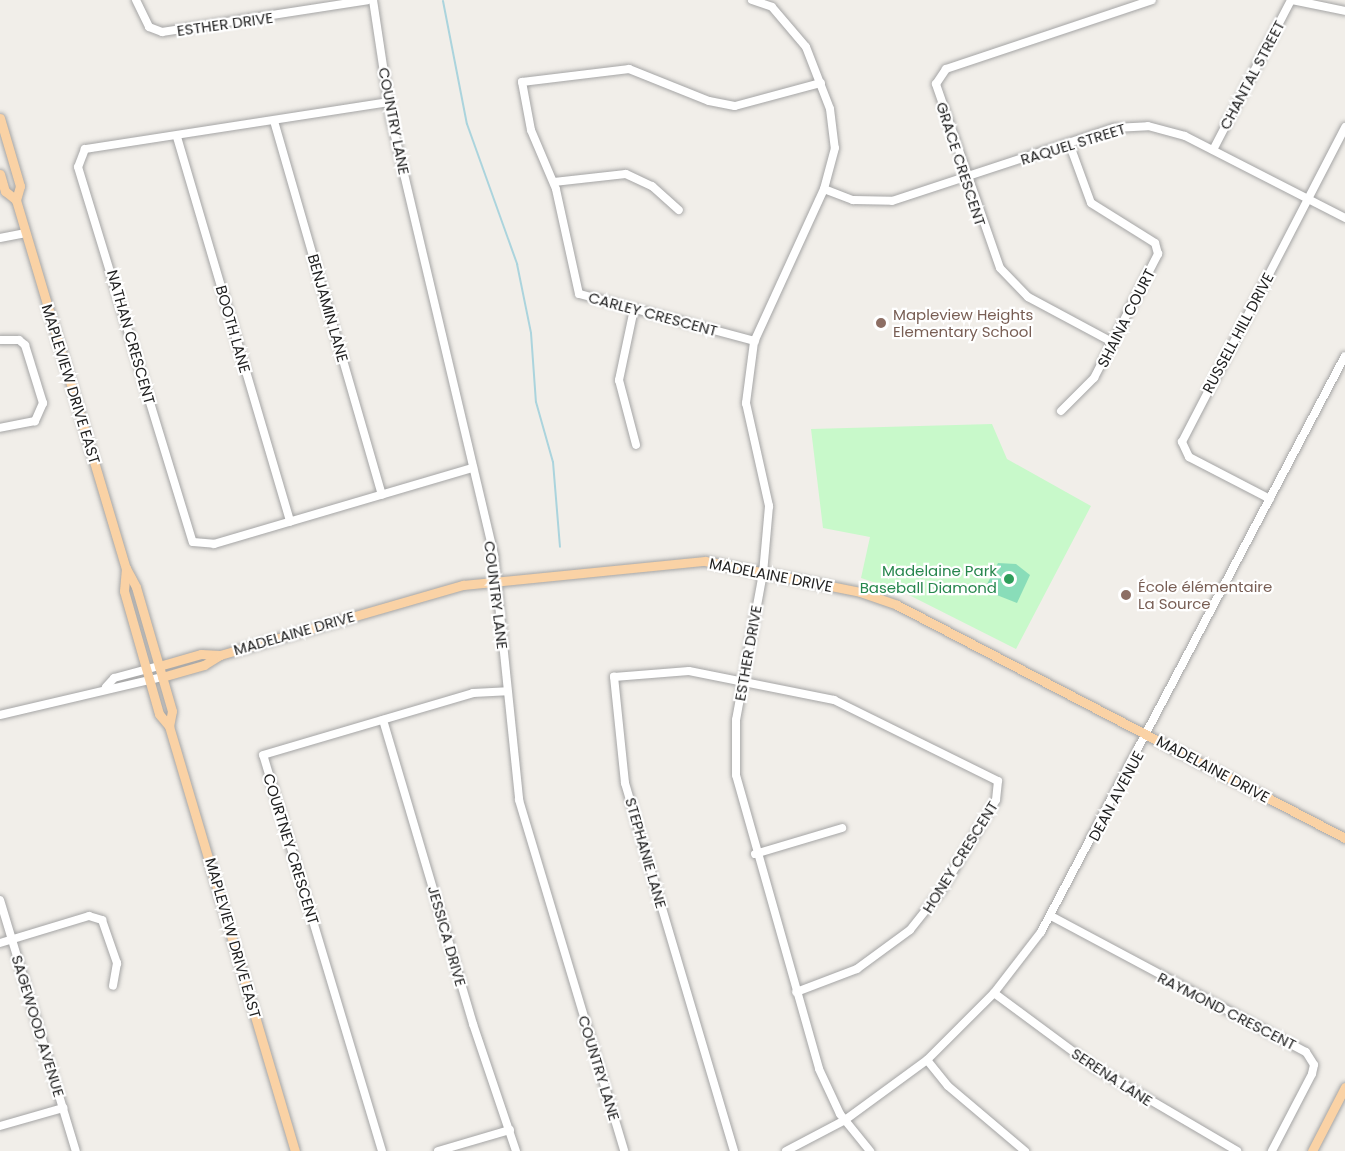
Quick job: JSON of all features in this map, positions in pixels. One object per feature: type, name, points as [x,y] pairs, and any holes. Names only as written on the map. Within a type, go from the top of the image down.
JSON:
[{"type":"main road","name":"MAPLEVIEW DRIVE EAST","points":[[0,118],[21,186],[16,201]]},
{"type":"main road","name":"MAPLEVIEW DRIVE EAST","points":[[0,174],[5,191],[16,201],[126,568],[136,587],[171,711],[169,726]]},
{"type":"main road","name":"MADELAINE DRIVE","points":[[162,677],[204,665],[220,655],[463,585],[691,561],[763,573],[891,602],[1345,838]]},
{"type":"main road","name":"MAPLEVIEW DRIVE EAST","points":[[126,568],[124,591],[149,680],[159,714],[169,726],[295,1151]]},
{"type":"main road","name":"MADELAINE DRIVE","points":[[159,666],[201,654],[220,655]]},
{"type":"main road","points":[[1312,1151],[1345,1087]]},
{"type":"street","name":"ESTHER DRIVE","points":[[136,0],[149,27],[162,32],[368,0]]},
{"type":"street","name":"COUNTRY LANE","points":[[373,0],[388,102],[473,468],[497,582],[521,811],[624,1151]]},
{"type":"street","name":"ESTHER DRIVE","points":[[752,0],[772,7],[790,25],[806,47],[821,83],[835,135],[825,189],[755,340],[746,403],[769,506],[763,573],[743,681],[735,766],[755,854],[819,1069],[845,1120],[870,1151]]},
{"type":"street","name":"GRACE CRESCENT","points":[[1112,342],[1038,304],[1011,283],[991,251],[938,92],[941,72],[1152,0]]},
{"type":"street","points":[[1292,0],[1345,11]]},
{"type":"street","name":"CHANTAL STREET","points":[[1212,150],[1292,0]]},
{"type":"street","name":"CARLEY CRESCENT","points":[[755,340],[579,294],[554,182],[532,133],[522,82],[629,69],[709,101],[735,106],[821,83]]},
{"type":"street","name":"NATHAN CRESCENT","points":[[388,102],[177,137],[85,149],[78,167],[193,542],[213,544],[473,468]]},
{"type":"street","name":"BENJAMIN LANE","points":[[274,121],[382,495]]},
{"type":"street","name":"RAQUEL STREET","points":[[825,189],[853,200],[883,201],[966,178],[1123,126],[1148,126],[1173,131],[1345,218]]},
{"type":"street","name":"RUSSELL HILL DRIVE","points":[[1270,499],[1189,457],[1182,442],[1345,127]]},
{"type":"street","name":"BOOTH LANE","points":[[177,137],[290,522]]},
{"type":"street","name":"SHAINA COURT","points":[[1061,411],[1094,378],[1157,248],[1096,209],[1069,143]]},
{"type":"street","points":[[554,182],[626,174],[655,188],[679,210]]},
{"type":"street","points":[[0,238],[25,233]]},
{"type":"street","points":[[634,309],[619,380],[636,446]]},
{"type":"street","points":[[0,340],[19,340],[25,345],[43,403],[35,421],[0,428]]},
{"type":"street","name":"DEAN AVENUE","points":[[786,1151],[845,1120],[927,1060],[994,993],[1051,916],[1345,356]]},
{"type":"street","name":"MADELAINE DRIVE","points":[[106,687],[114,678],[159,666]]},
{"type":"street","name":"STEPHANIE LANE","points":[[734,1151],[626,785],[614,677],[683,671],[743,681]]},
{"type":"street","name":"MADELAINE DRIVE","points":[[0,715],[106,687],[118,689],[162,677]]},
{"type":"street","name":"HONEY CRESCENT","points":[[743,681],[847,704],[992,775],[1000,788],[941,891],[910,930],[857,969],[796,992]]},
{"type":"street","name":"COURTNEY CRESCENT","points":[[382,1151],[263,755],[473,693],[507,691]]},
{"type":"street","name":"JESSICA DRIVE","points":[[383,720],[473,1024],[516,1151]]},
{"type":"street","points":[[755,854],[842,828]]},
{"type":"street","name":"SAGEWOOD AVENUE","points":[[0,900],[76,1151]]},
{"type":"street","points":[[0,943],[89,916],[102,920],[117,963],[113,986]]},
{"type":"street","name":"RAYMOND CRESCENT","points":[[1051,916],[1306,1052],[1314,1065],[1312,1074],[1272,1151]]},
{"type":"street","name":"SERENA LANE","points":[[994,993],[1094,1067],[1237,1151]]},
{"type":"street","points":[[927,1060],[948,1086],[1025,1151]]},
{"type":"street","points":[[0,1126],[63,1108]]},
{"type":"street","points":[[438,1151],[510,1130]]},
{"type":"green space","points":[[992,424],[1007,459],[1091,506],[1016,649],[903,592],[861,578],[870,537],[823,528],[811,429]]},
{"type":"green space","name":"Madelaine Park Baseball Diamond","points":[[998,563],[1016,564],[1030,575],[1017,603],[984,590]]},
{"type":"waterway","points":[[443,1],[467,124],[517,264],[531,333],[536,402],[553,462],[560,547]]},
{"type":"place","name":"Mapleview Heights Elementary School","points":[[881,323]]},
{"type":"place","name":"Madelaine Park Baseball Diamond","points":[[1009,579]]},
{"type":"place","name":"École élémentaire La Source","points":[[1126,595]]}]
